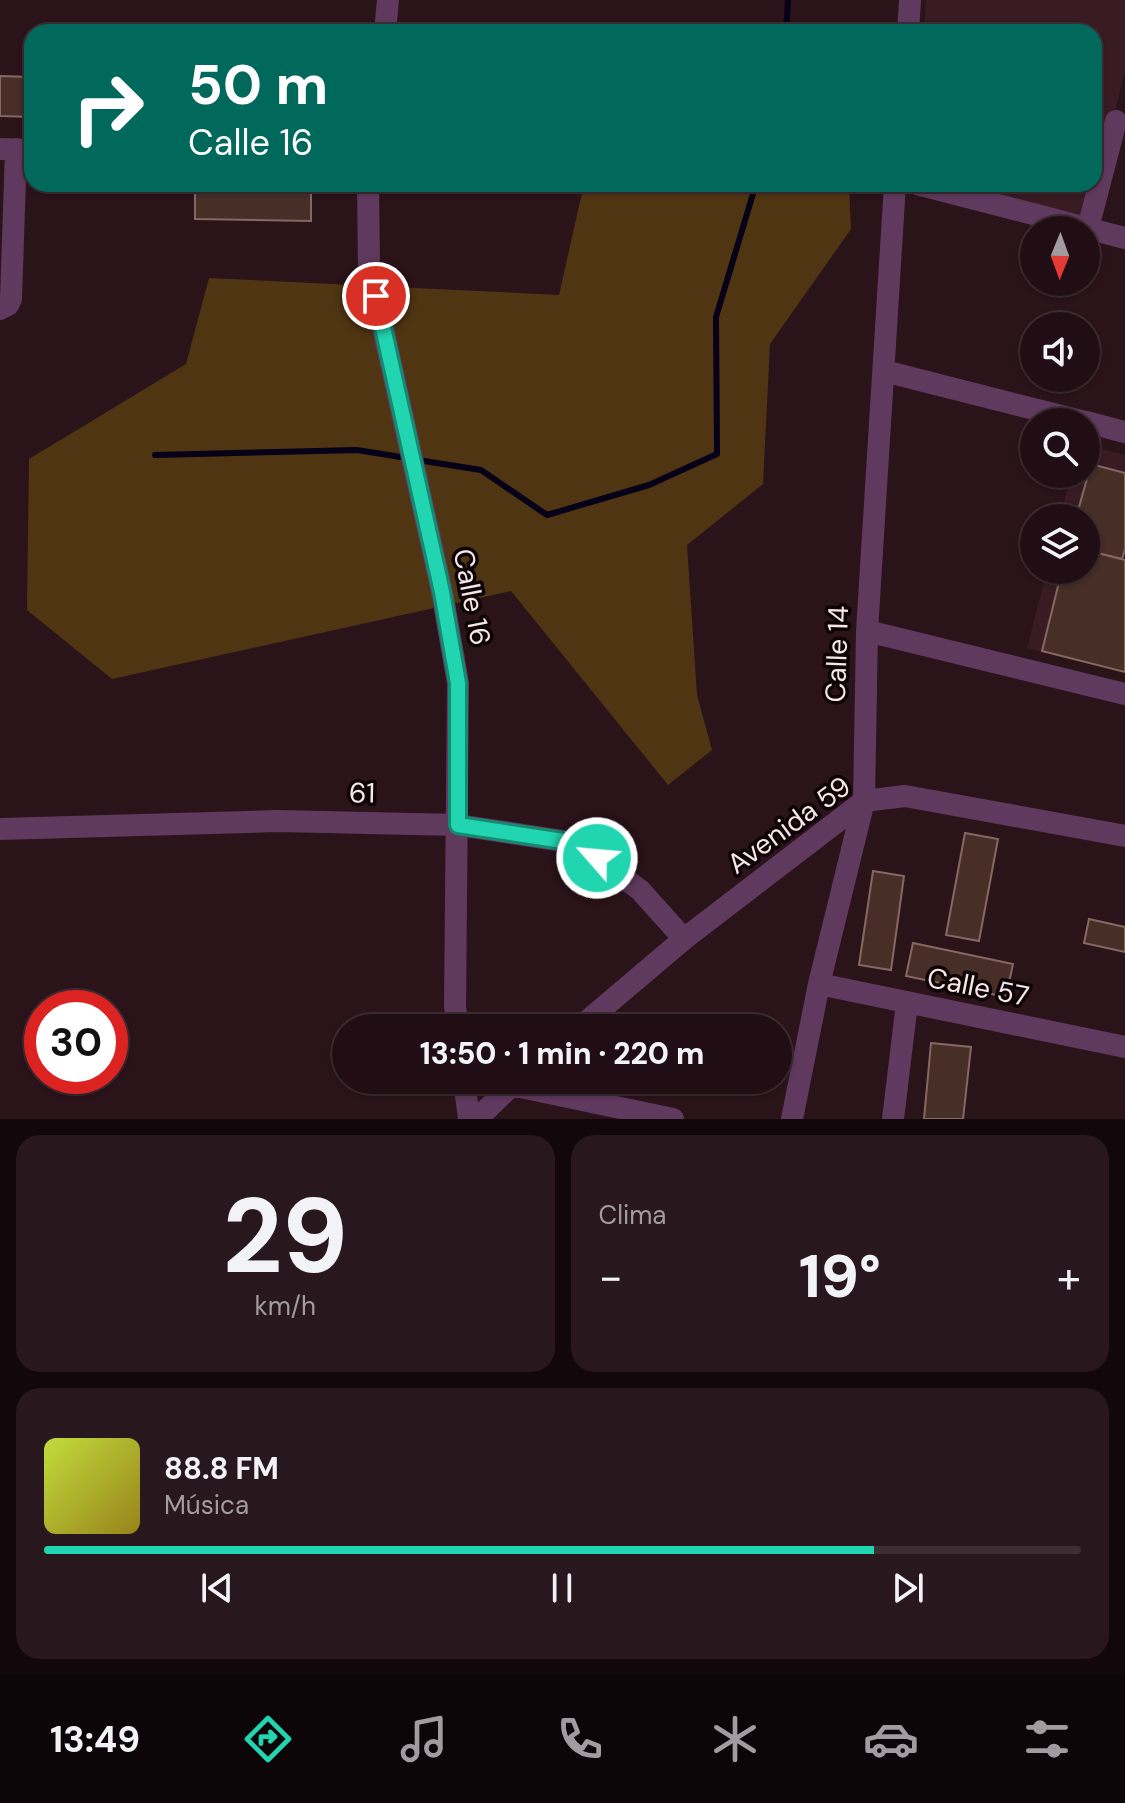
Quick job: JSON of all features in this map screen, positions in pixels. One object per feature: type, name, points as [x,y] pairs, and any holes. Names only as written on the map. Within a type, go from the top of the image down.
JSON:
[{"type":"street","points":[[386,24],[388,0]]},
{"type":"street","points":[[908,24],[910,0]]},
{"type":"street","points":[[1102,174],[1116,121]]},
{"type":"street","points":[[0,309],[8,305],[11,299],[16,150]]},
{"type":"street","name":"Calle 16","points":[[368,192],[369,266],[413,459],[458,683],[456,1014]]},
{"type":"street","name":"Calle 14","points":[[792,1119],[819,984],[864,801],[867,631],[895,192]]},
{"type":"street","points":[[948,192],[1041,216]]},
{"type":"street","points":[[1091,216],[1097,192]]},
{"type":"street","points":[[1100,231],[1125,238]]},
{"type":"street","points":[[884,371],[1030,408]]},
{"type":"street","points":[[1100,426],[1125,432]]},
{"type":"street","points":[[867,631],[1125,694]]},
{"type":"street","name":"Avenida 59","points":[[596,1014],[684,939],[864,801],[905,796],[1124,831]]},
{"type":"street","name":"61","points":[[0,829],[278,821],[458,825],[576,843],[640,890],[684,939]]},
{"type":"street","name":"Calle 57","points":[[819,984],[1125,1047]]},
{"type":"street","points":[[893,1119],[907,1003]]},
{"type":"street","points":[[466,1094],[469,1119]]},
{"type":"street","points":[[477,1119],[502,1094]]},
{"type":"street","points":[[566,1094],[673,1119]]},
{"type":"shaded area","points":[[926,0],[1125,0],[1125,71],[1102,165],[1102,24],[924,24]]},
{"type":"shaded area","points":[[582,192],[849,192],[851,229],[770,344],[763,484],[687,545],[697,695],[712,750],[668,785],[511,591],[112,679],[27,610],[29,459],[186,364],[209,278],[559,295]]},
{"type":"shaded area","points":[[989,192],[1096,192],[1090,216],[1066,216]]},
{"type":"shaded area","points":[[1100,449],[1125,455],[1125,672],[1027,648],[1043,584],[1100,584],[1100,504],[1064,504],[1068,488],[1100,488]]},
{"type":"building","points":[[0,76],[24,77],[24,117],[0,116]]},
{"type":"building","points":[[195,192],[311,192],[311,221],[195,219]]},
{"type":"building","points":[[1100,466],[1125,473],[1125,549],[1122,559],[1100,554],[1100,504],[1080,504],[1084,488],[1100,488]]},
{"type":"building","points":[[1100,554],[1125,560],[1125,672],[1042,651],[1059,584],[1100,584]]},
{"type":"building","points":[[965,833],[998,839],[979,941],[946,935]]},
{"type":"building","points":[[873,871],[904,876],[891,970],[859,965]]},
{"type":"building","points":[[1089,919],[1125,927],[1125,952],[1084,943]]},
{"type":"building","points":[[913,943],[1013,964],[1006,997],[906,976]]},
{"type":"building","points":[[931,1043],[971,1047],[963,1119],[924,1119]]},
{"type":"waterway","points":[[786,24],[788,0]]},
{"type":"waterway","points":[[418,460],[481,470],[547,515],[649,485],[717,454],[716,317],[754,192]]},
{"type":"waterway","points":[[155,455],[357,450],[407,458]]},
{"type":"route","points":[[376,296],[442,592],[458,683],[458,825],[576,843],[597,858]]}]
